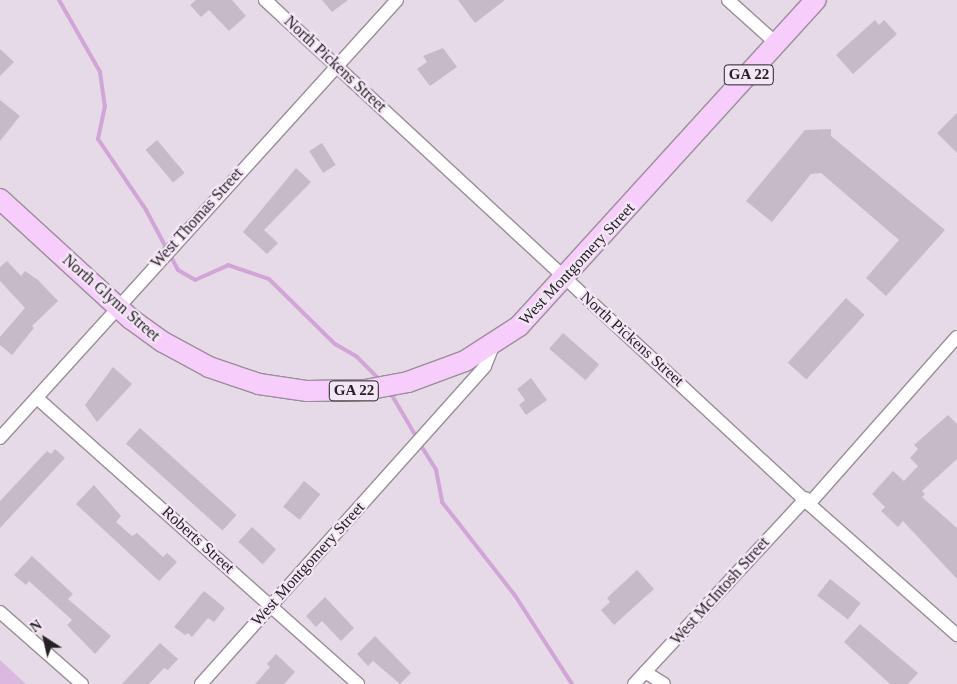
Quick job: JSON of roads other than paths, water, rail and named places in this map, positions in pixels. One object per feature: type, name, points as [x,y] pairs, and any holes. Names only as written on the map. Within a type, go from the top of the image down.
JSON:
[{"type":"main road","name":"West Montgomery Street","points":[[494,344],[519,326],[566,279],[816,0]]},
{"type":"main road","name":"North Glynn Street","points":[[0,199],[117,306],[163,342],[209,367],[259,384],[307,391],[365,390],[408,382],[465,361],[494,344]]},
{"type":"street","name":"North Pickens Street","points":[[265,0],[807,501],[957,635]]},
{"type":"street","name":"West Thomas Street","points":[[0,438],[117,306],[397,0]]},
{"type":"street","points":[[728,0],[777,44]]},
{"type":"street","name":"West McIntosh Street","points":[[634,684],[807,501],[957,337]]},
{"type":"street","name":"West Montgomery Street","points":[[201,684],[485,366],[494,344]]},
{"type":"street","name":"Roberts Street","points":[[37,398],[358,684]]},
{"type":"street","points":[[0,612],[82,684]]},
{"type":"street","points":[[645,672],[664,684]]},
{"type":"waterway","points":[[59,0],[100,72],[105,106],[98,139],[146,210],[178,270],[195,280],[228,265],[269,279],[335,344],[356,356],[381,381]]},
{"type":"waterway","points":[[390,392],[417,438]]},
{"type":"waterway","points":[[420,444],[436,470],[442,502],[514,594],[572,684]]}]
